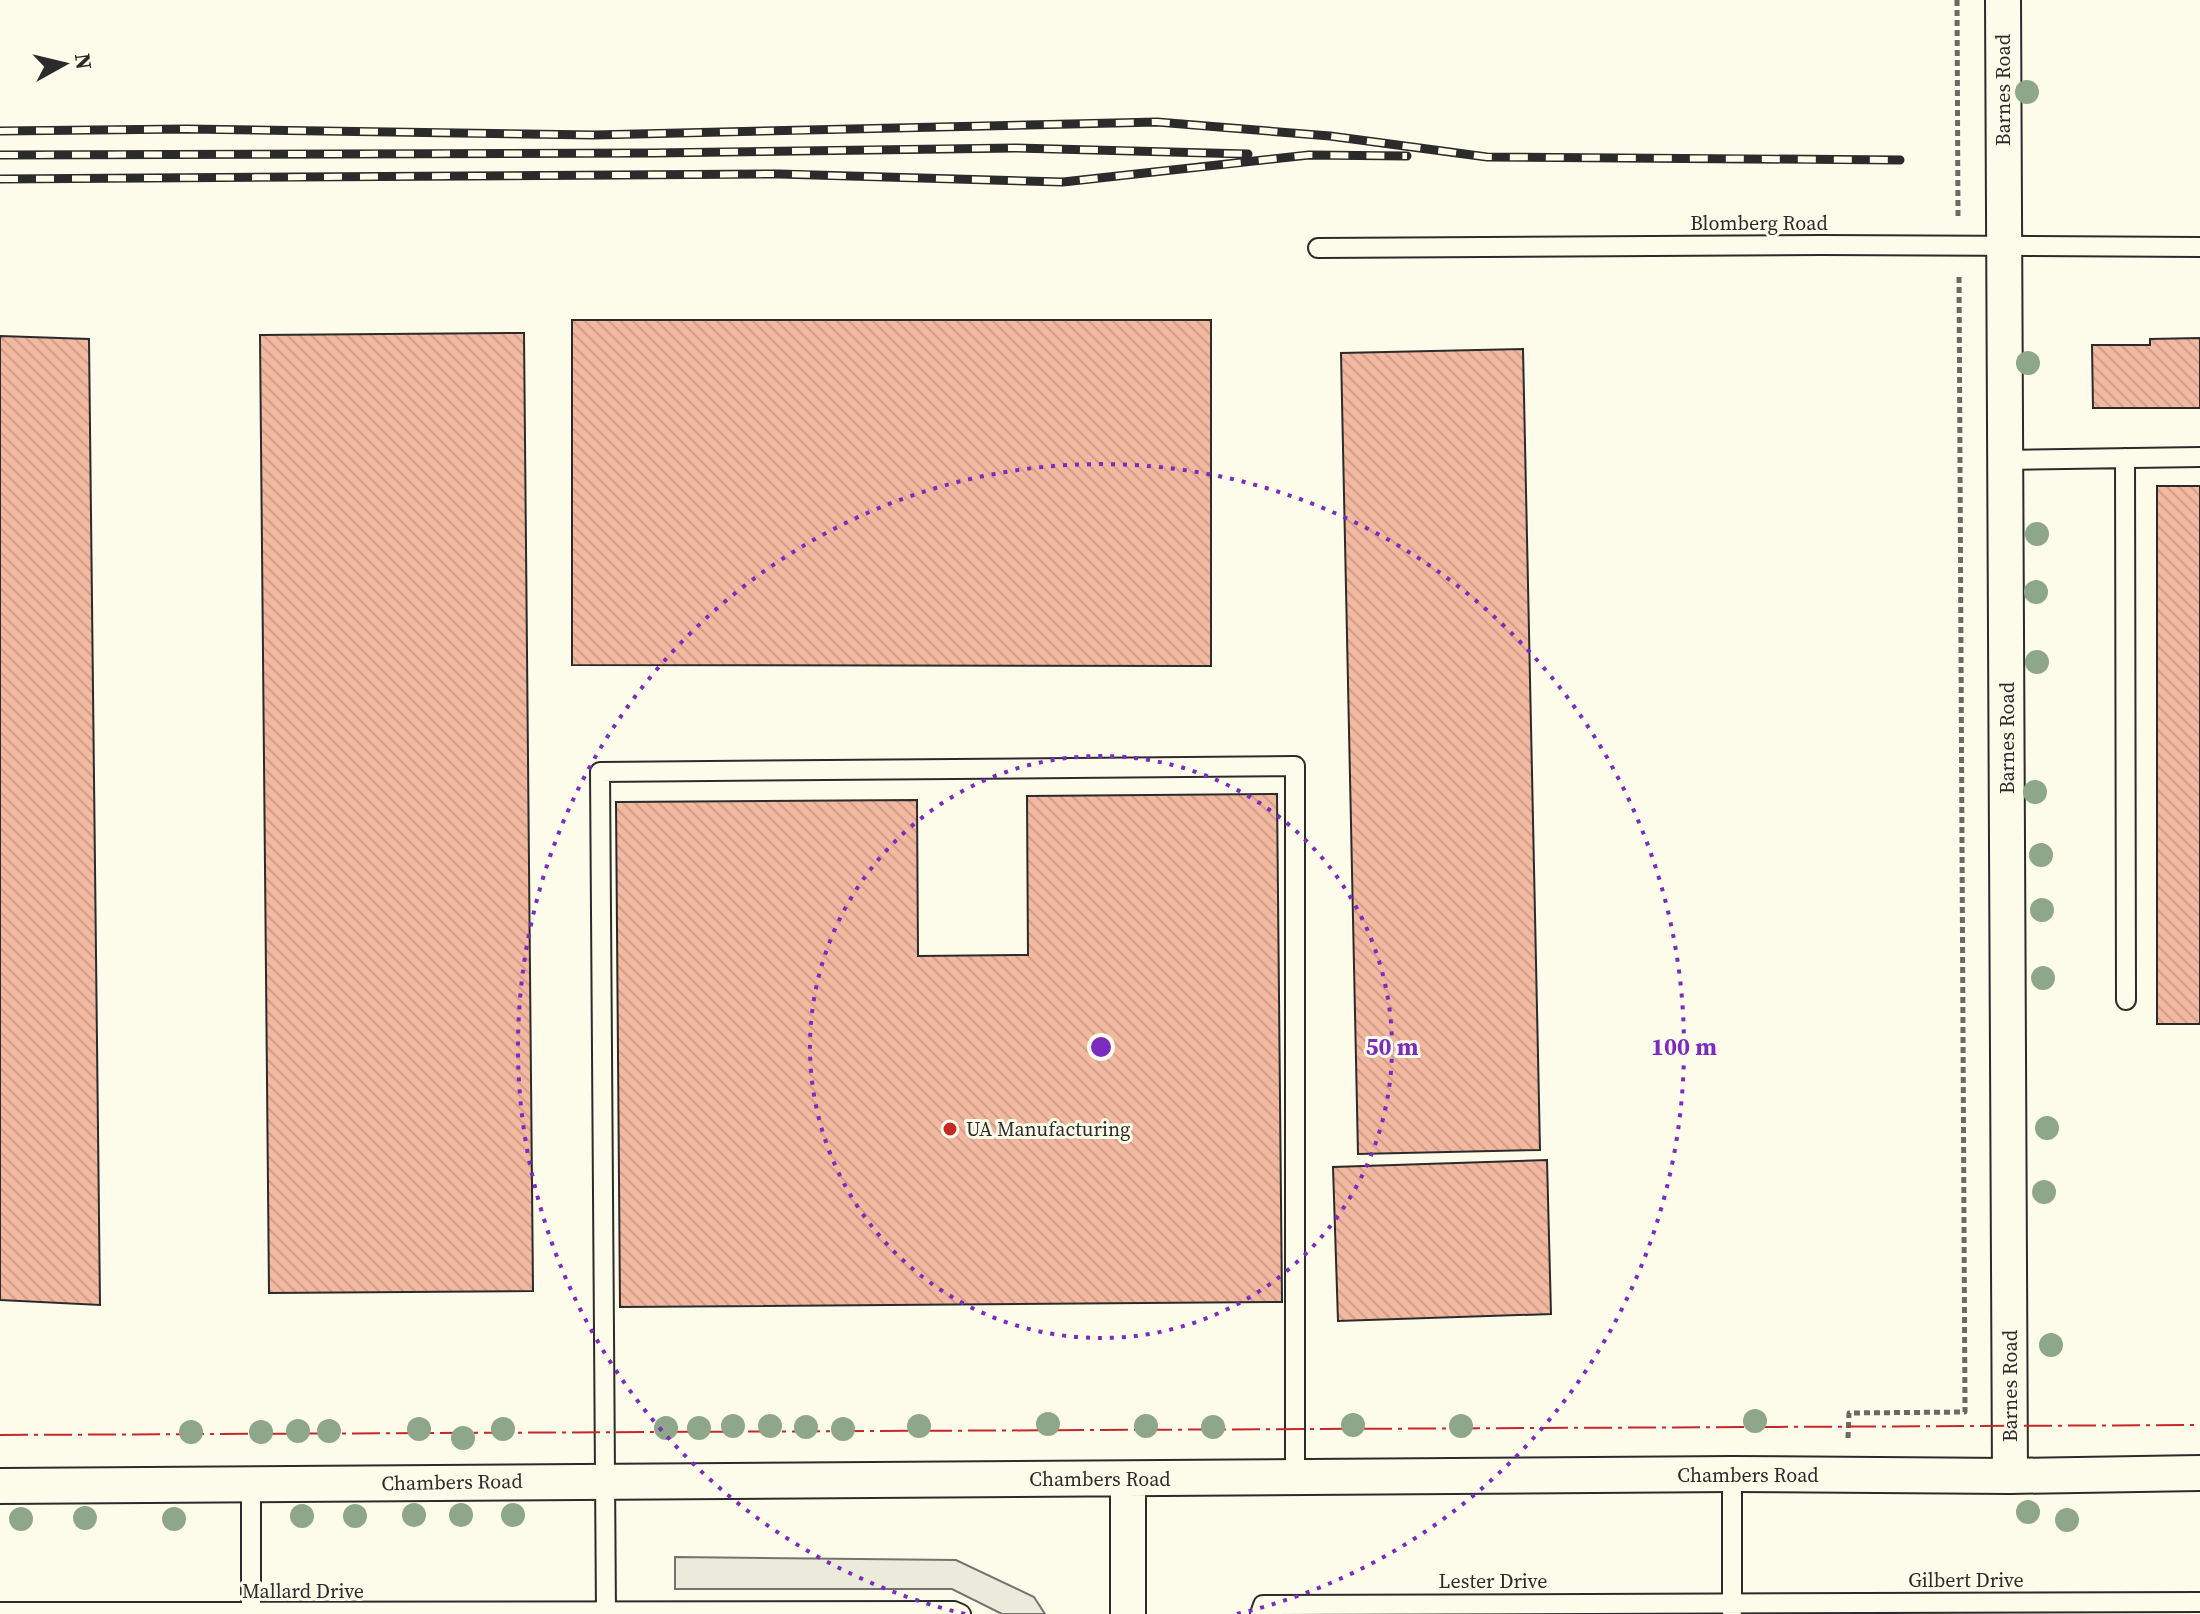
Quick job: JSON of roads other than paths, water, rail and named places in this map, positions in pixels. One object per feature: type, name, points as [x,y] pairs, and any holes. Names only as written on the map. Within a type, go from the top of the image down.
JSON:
[{"type":"street","name":"Barnes Road","points":[[2003,0],[2010,1476]]},
{"type":"street","name":"Chambers Road","points":[[0,1486],[606,1480],[2200,1473]]},
{"type":"street","points":[[1128,1480],[1128,1614]]},
{"type":"lane","name":"Blomberg Road","points":[[1318,248],[1742,245],[2200,247]]},
{"type":"lane","points":[[2005,460],[2200,457]]},
{"type":"lane","points":[[2125,458],[2126,1000]]},
{"type":"lane","points":[[606,1614],[600,772],[1295,766],[1295,1478]]},
{"type":"lane","points":[[1732,1474],[1732,1608]]},
{"type":"lane","points":[[251,1484],[251,1613]]},
{"type":"lane","name":"Gilbert Drive","points":[[1732,1608],[2200,1602]]},
{"type":"lane","name":"Lester Drive","points":[[1260,1614],[1263,1605],[1732,1608]]},
{"type":"lane","name":"Mallard Drive","points":[[0,1612],[606,1614],[954,1611],[961,1614]]},
{"type":"railway","points":[[0,131],[188,129],[594,135],[1157,122],[1330,136],[1487,157],[1900,160]]},
{"type":"railway","points":[[0,155],[654,153],[1016,148],[1248,154]]},
{"type":"railway","points":[[0,179],[779,174],[1063,182],[1309,155],[1407,156]]},
{"type":"place","name":"UA Manufacturing","points":[[950,1129]]}]
